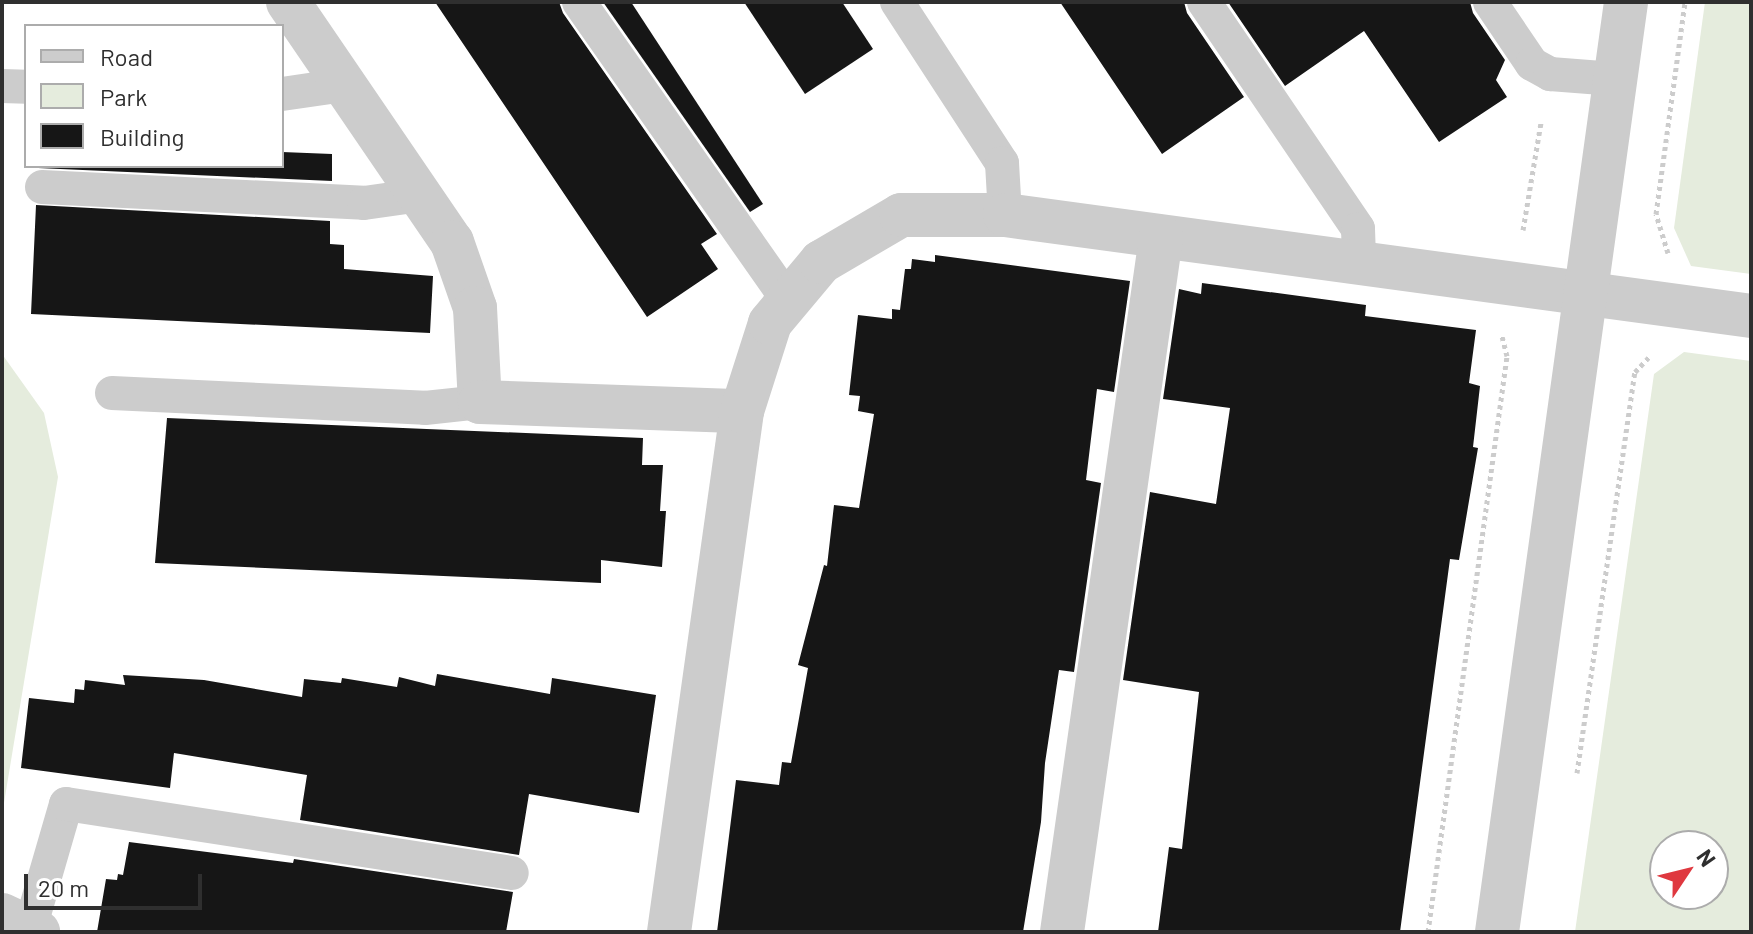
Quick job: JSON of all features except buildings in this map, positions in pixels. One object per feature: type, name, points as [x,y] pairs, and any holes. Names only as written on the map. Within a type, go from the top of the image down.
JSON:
[{"type":"street","points":[[288,2],[452,242],[475,308],[480,402],[742,411]]},
{"type":"street","points":[[1497,932],[1626,2]]},
{"type":"street","points":[[669,932],[742,411],[770,323],[821,262],[901,215],[1005,215],[1584,296],[1751,316]]},
{"type":"street","points":[[1062,932],[1161,237]]},
{"type":"lane","points":[[579,2],[788,301]]},
{"type":"lane","points":[[897,2],[1002,163],[1005,215]]},
{"type":"lane","points":[[1204,2],[1358,229],[1359,264]]},
{"type":"lane","points":[[1490,2],[1532,64],[1550,74],[1615,79]]},
{"type":"lane","points":[[284,94],[344,85]]},
{"type":"lane","points":[[2,86],[24,87]]},
{"type":"lane","points":[[42,187],[364,203],[420,195]]},
{"type":"lane","points":[[112,393],[425,408],[480,402]]},
{"type":"lane","points":[[23,925],[66,804],[512,873]]},
{"type":"path","points":[[1674,263],[1660,235],[1656,214],[1685,2]]},
{"type":"path","points":[[1516,238],[1523,230],[1550,74]]},
{"type":"path","points":[[1428,932],[1507,356],[1500,332]]},
{"type":"path","points":[[1576,778],[1635,372],[1658,349]]},
{"type":"green space","points":[[1705,2],[1751,2],[1751,274],[1691,266],[1674,228]]},
{"type":"green space","points":[[1684,352],[1751,361],[1751,932],[1575,932],[1654,374]]},
{"type":"green space","points":[[2,354],[44,413],[58,477],[2,815]]}]
